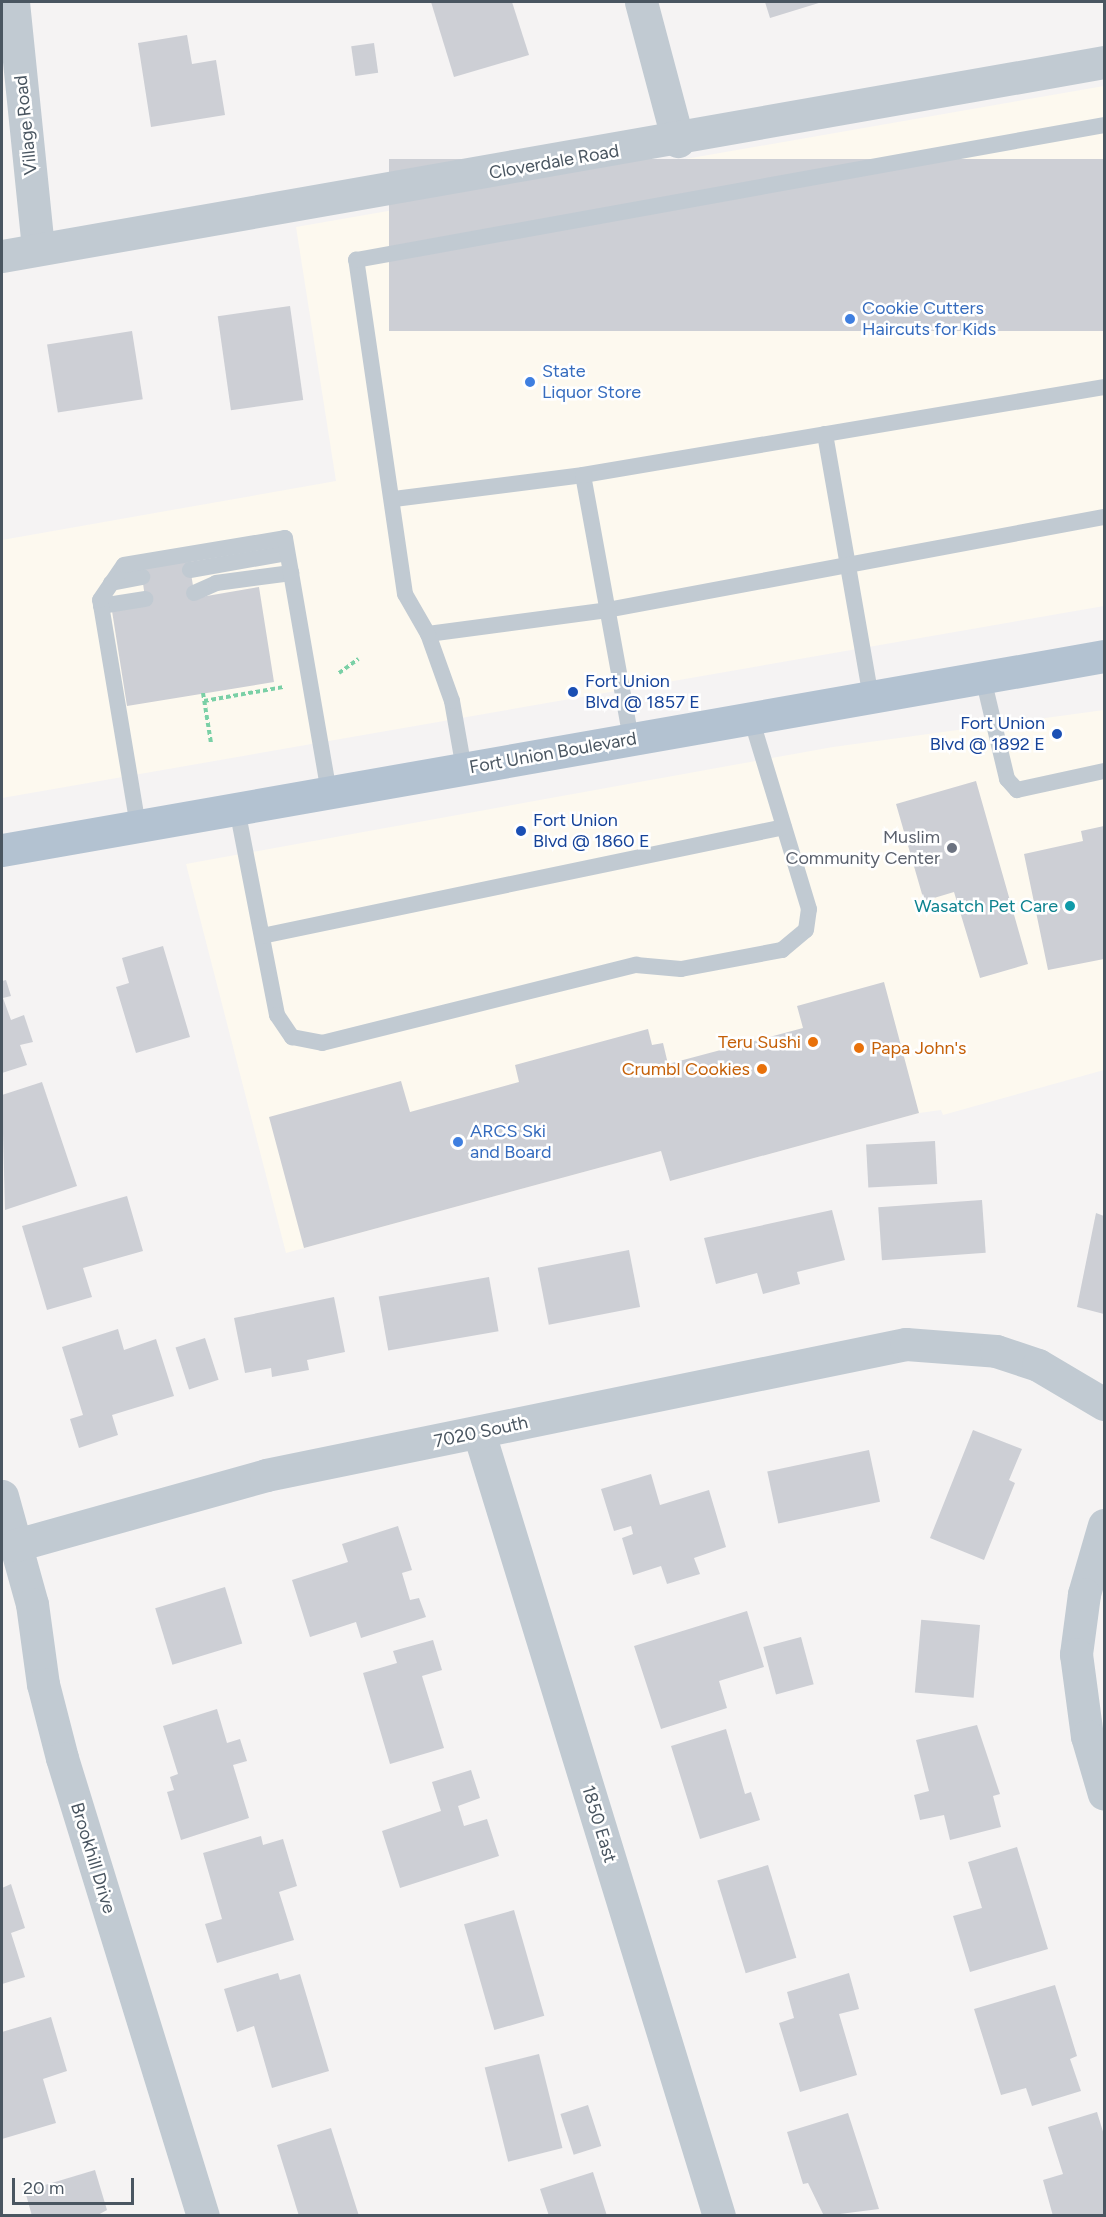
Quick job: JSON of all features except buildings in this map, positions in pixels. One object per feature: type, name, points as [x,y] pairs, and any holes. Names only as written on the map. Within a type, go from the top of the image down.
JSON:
[{"type":"main road","name":"Fort Union Boulevard","points":[[2,850],[1104,656]]},
{"type":"street","name":"Village Road","points":[[13,2],[38,249]]},
{"type":"street","points":[[641,2],[678,141]]},
{"type":"street","name":"Cloverdale Road","points":[[2,256],[678,141],[1104,62]]},
{"type":"street","name":"7020 South","points":[[16,1545],[266,1475],[906,1344],[951,1344],[1038,1365],[1104,1404]]},
{"type":"street","name":"1850 East","points":[[479,1433],[719,2216]]},
{"type":"street","name":"Brookhill Drive","points":[[2,1496],[16,1545],[62,1758],[202,2216]]},
{"type":"street","points":[[1104,1525],[1084,1594],[1076,1654],[1087,1736],[1104,1794]]},
{"type":"lane","points":[[464,769],[452,701],[428,634],[405,594],[394,499],[356,260],[1104,124]]},
{"type":"lane","points":[[394,499],[583,475],[1104,387]]},
{"type":"lane","points":[[825,434],[871,697]]},
{"type":"lane","points":[[583,475],[631,739]]},
{"type":"lane","points":[[428,634],[607,610],[847,561],[1104,517]]},
{"type":"lane","points":[[138,826],[101,606],[111,583],[124,566],[285,538],[329,794]]},
{"type":"lane","points":[[190,570],[287,554]]},
{"type":"lane","points":[[194,592],[216,583],[291,573]]},
{"type":"lane","points":[[111,583],[142,578]]},
{"type":"lane","points":[[101,606],[145,599]]},
{"type":"lane","points":[[982,678],[1006,779],[1017,790],[1104,771]]},
{"type":"lane","points":[[237,809],[277,1015],[292,1037],[322,1043],[636,965],[681,969],[782,950],[806,930],[809,909],[751,718]]},
{"type":"lane","points":[[262,936],[784,826]]},
{"type":"path","points":[[204,701],[288,686]]},
{"type":"path","points":[[202,693],[211,743]]},
{"type":"shaded area","points":[[1104,86],[1104,606],[2,798],[2,540],[336,481],[296,227]]},
{"type":"shaded area","points":[[1104,710],[1104,1070],[943,1115],[941,1110],[919,1113],[670,1181],[661,1151],[286,1253],[186,864],[833,747]]},
{"type":"place","name":"Cookie Cutters Haircuts for Kids","points":[[850,319]]},
{"type":"place","name":"State Liquor Store","points":[[530,382]]},
{"type":"place","name":"Fort Union Blvd @ 1857 E","points":[[573,692]]},
{"type":"place","name":"Fort Union Blvd @ 1892 E","points":[[1057,734]]},
{"type":"place","name":"Fort Union Blvd @ 1860 E","points":[[521,831]]},
{"type":"place","name":"Muslim Community Center","points":[[952,848]]},
{"type":"place","name":"Wasatch Pet Care","points":[[1070,906]]},
{"type":"place","name":"Teru Sushi","points":[[813,1042]]},
{"type":"place","name":"Papa John's","points":[[859,1048]]},
{"type":"place","name":"Crumbl Cookies","points":[[762,1069]]},
{"type":"place","name":"ARCS Ski and Board","points":[[458,1142]]}]
